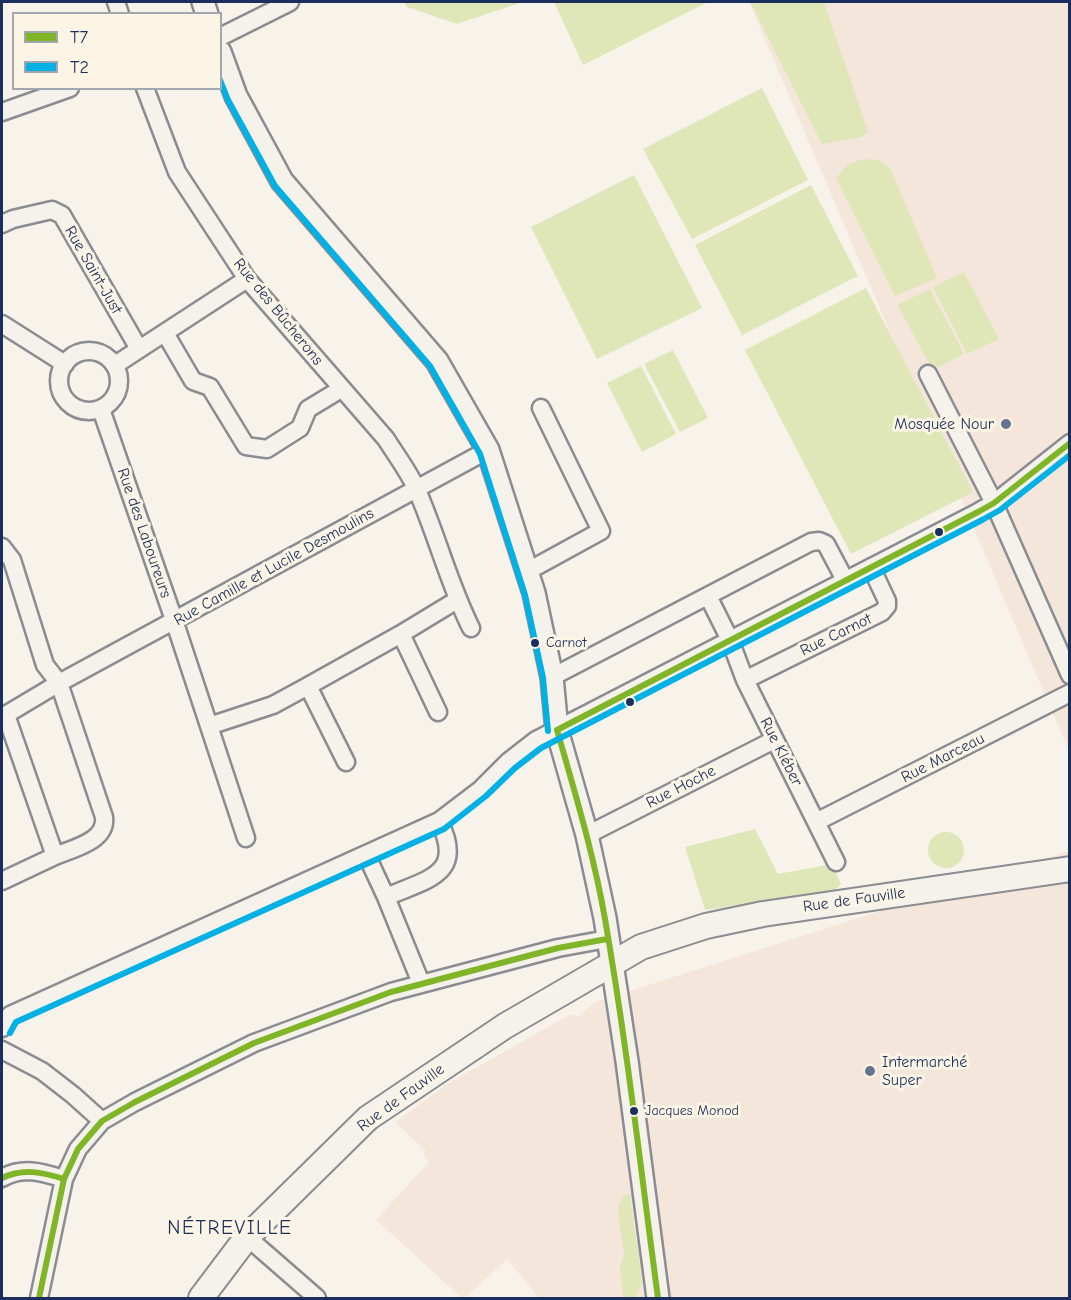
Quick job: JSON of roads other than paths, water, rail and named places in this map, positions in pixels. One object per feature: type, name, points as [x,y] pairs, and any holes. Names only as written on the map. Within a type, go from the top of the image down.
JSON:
[{"type":"main road","name":"Rue de Fauville","points":[[201,1299],[247,1237],[368,1118],[505,1026],[648,945],[706,926],[751,916],[1070,869]]},
{"type":"main road","name":"Rue de Fauville","points":[[611,966],[761,926],[1070,883]]},
{"type":"street","points":[[222,36],[290,2]]},
{"type":"street","points":[[222,58],[236,96],[282,181],[437,361],[488,450],[528,571],[544,633],[552,677],[557,730],[587,835],[605,918],[627,1061],[658,1299]]},
{"type":"street","points":[[2,112],[64,90]]},
{"type":"street","name":"Rue des Bûcherons","points":[[146,90],[177,172],[247,279],[386,439],[416,489],[457,600],[471,628]]},
{"type":"street","name":"Rue Saint-Just","points":[[2,224],[13,219],[52,210],[62,215],[139,350]]},
{"type":"street","points":[[115,365],[247,279]]},
{"type":"street","points":[[3,330],[65,364]]},
{"type":"street","points":[[165,333],[193,381],[210,387],[246,446],[267,449],[300,428],[308,410],[341,389]]},
{"type":"street","points":[[90,352],[108,358],[115,365],[118,373],[118,390],[114,398],[101,409],[82,410],[66,400],[61,392],[61,372],[65,364],[81,353],[90,352]]},
{"type":"street","points":[[928,374],[994,503],[1070,675]]},
{"type":"street","points":[[528,571],[601,531],[541,408]]},
{"type":"street","name":"Rue des Laboureurs","points":[[101,409],[246,838]]},
{"type":"street","points":[[2,1028],[10,1015],[439,821],[481,789],[509,761],[536,740],[994,503],[1070,443]]},
{"type":"street","name":"Rue Camille et Lucile Desmoulins","points":[[55,856],[4,716],[59,683],[488,450]]},
{"type":"street","points":[[552,677],[811,542],[819,541],[826,544],[846,580]]},
{"type":"street","points":[[2,547],[12,560],[45,665],[59,683],[101,807],[105,826],[99,836],[2,881]]},
{"type":"street","name":"Rue Carnot","points":[[745,680],[882,612],[887,606],[887,601],[870,567]]},
{"type":"street","name":"Rue Kléber","points":[[708,596],[730,640],[745,680],[836,862]]},
{"type":"street","points":[[209,726],[273,705],[457,600]]},
{"type":"street","points":[[401,634],[438,712]]},
{"type":"street","points":[[308,686],[346,762]]},
{"type":"street","name":"Rue Marceau","points":[[816,822],[1070,693]]},
{"type":"street","name":"Rue Hoche","points":[[587,835],[774,740]]},
{"type":"street","points":[[386,897],[436,875],[444,868],[449,854],[446,836],[439,821]]},
{"type":"street","points":[[366,854],[421,983]]},
{"type":"street","points":[[39,1299],[64,1179],[78,1149],[102,1121],[135,1102],[254,1043],[421,983],[558,948],[608,939]]},
{"type":"street","points":[[2,1050],[42,1071],[102,1121]]},
{"type":"street","points":[[2,1178],[12,1172],[26,1171],[42,1172],[64,1179]]},
{"type":"street","points":[[247,1237],[317,1299]]},
{"type":"place","name":"Mosquée Nour","points":[[1006,424]]},
{"type":"place","name":"Carnot","points":[[535,643]]},
{"type":"place","name":"Intermarché Super","points":[[870,1071]]},
{"type":"place","name":"Jacques Monod","points":[[634,1111]]},
{"type":"district","name":"NÉTREVILLE","points":[[230,1228]]}]
